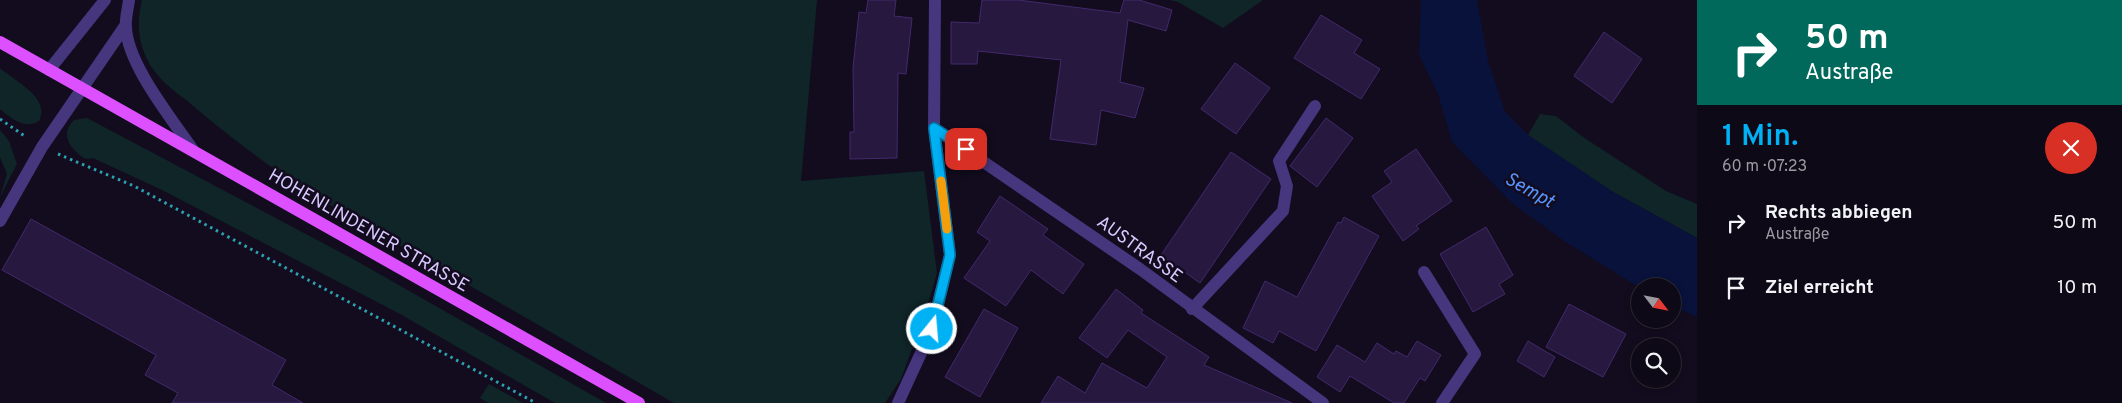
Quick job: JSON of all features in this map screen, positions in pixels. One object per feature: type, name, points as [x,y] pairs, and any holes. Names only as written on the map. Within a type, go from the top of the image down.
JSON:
[{"type":"main road","name":"HOHENLINDENER STRASSE","points":[[0,42],[639,403]]},
{"type":"street","points":[[50,70],[105,0]]},
{"type":"street","points":[[129,0],[126,26],[129,47],[135,60],[193,150]]},
{"type":"street","points":[[898,403],[932,329],[950,255],[934,128],[935,0]]},
{"type":"street","points":[[0,221],[42,147],[126,26]]},
{"type":"street","points":[[1192,309],[1283,211],[1287,186],[1280,160],[1315,106]]},
{"type":"street","name":"AUSTRASSE","points":[[934,128],[1140,269],[1192,309],[1323,403]]},
{"type":"street","points":[[1424,272],[1475,354],[1442,403]]},
{"type":"path","points":[[0,119],[42,147],[134,186],[536,403]]},
{"type":"green space","points":[[142,0],[817,0],[801,181],[924,171],[937,273],[901,379],[885,403],[674,403],[314,196],[282,175],[221,129],[161,79],[148,61],[141,44],[139,27]]},
{"type":"green space","points":[[1170,0],[1263,0],[1223,28],[1178,2]]},
{"type":"green space","points":[[0,68],[22,84],[36,98],[40,105],[39,121],[23,124],[0,109]]},
{"type":"green space","points":[[1540,114],[1556,116],[1583,137],[1666,191],[1697,204],[1697,238],[1613,192],[1528,135]]},
{"type":"green space","points":[[87,118],[353,259],[606,403],[555,403],[400,314],[162,190],[93,158],[85,159],[71,146],[68,141],[67,131],[74,120]]},
{"type":"green space","points":[[0,130],[9,141],[17,164],[0,197],[7,174],[0,157]]},
{"type":"green space","points":[[489,384],[523,403],[488,403],[480,398]]},
{"type":"water","name":"Sempt","points":[[1421,0],[1477,0],[1488,61],[1505,112],[1528,135],[1613,192],[1697,238],[1697,317],[1681,310],[1681,278],[1631,278],[1631,282],[1564,241],[1512,203],[1452,142],[1438,94],[1419,55]]},
{"type":"building","points":[[868,0],[896,0],[894,16],[912,18],[906,74],[898,73],[897,158],[850,159],[850,132],[854,132],[853,68],[859,12],[866,13]]},
{"type":"building","points":[[982,0],[1018,0],[1120,13],[1124,0],[1139,0],[1172,10],[1166,31],[1128,20],[1120,82],[1144,88],[1135,118],[1101,110],[1096,145],[1050,139],[1061,60],[978,51],[977,64],[951,64],[951,22],[979,23]]},
{"type":"building","points":[[1321,15],[1362,40],[1354,53],[1380,69],[1361,99],[1294,58]]},
{"type":"building","points":[[1604,32],[1642,59],[1612,103],[1574,76]]},
{"type":"building","points":[[1235,63],[1270,88],[1236,134],[1201,109]]},
{"type":"building","points":[[1326,118],[1353,138],[1317,187],[1290,166]]},
{"type":"building","points":[[1416,149],[1452,201],[1416,226],[1419,229],[1403,241],[1372,196],[1392,182],[1384,171]]},
{"type":"building","points":[[1231,152],[1271,179],[1200,283],[1161,255]]},
{"type":"building","points":[[1000,196],[1048,229],[1043,235],[1084,264],[1063,294],[1031,270],[1006,306],[964,278],[990,241],[977,232]]},
{"type":"building","points":[[1344,217],[1379,236],[1316,351],[1279,331],[1273,343],[1243,328],[1265,281],[1297,297],[1338,222],[1341,223]]},
{"type":"building","points":[[31,219],[286,360],[272,385],[303,403],[172,403],[178,393],[145,375],[156,355],[2,270]]},
{"type":"building","points":[[1486,227],[1513,275],[1499,284],[1505,294],[1473,312],[1440,254]]},
{"type":"building","points":[[1116,289],[1143,310],[1141,313],[1209,357],[1204,365],[1292,403],[1041,403],[1058,376],[1085,393],[1102,363],[1147,388],[1167,357],[1128,330],[1107,358],[1079,338]]},
{"type":"building","points":[[1569,304],[1626,334],[1603,377],[1546,347]]},
{"type":"building","points":[[984,309],[1018,328],[980,397],[945,377]]},
{"type":"building","points":[[1417,341],[1441,355],[1425,381],[1420,378],[1404,403],[1394,403],[1350,376],[1340,392],[1317,377],[1337,345],[1365,362],[1377,343],[1394,354],[1396,351],[1407,357]]},
{"type":"building","points":[[1528,341],[1555,357],[1544,377],[1517,361]]},
{"type":"slow traffic","points":[[941,181],[947,229]]},
{"type":"route","points":[[932,329],[940,305],[950,255],[934,128],[966,149]]}]
